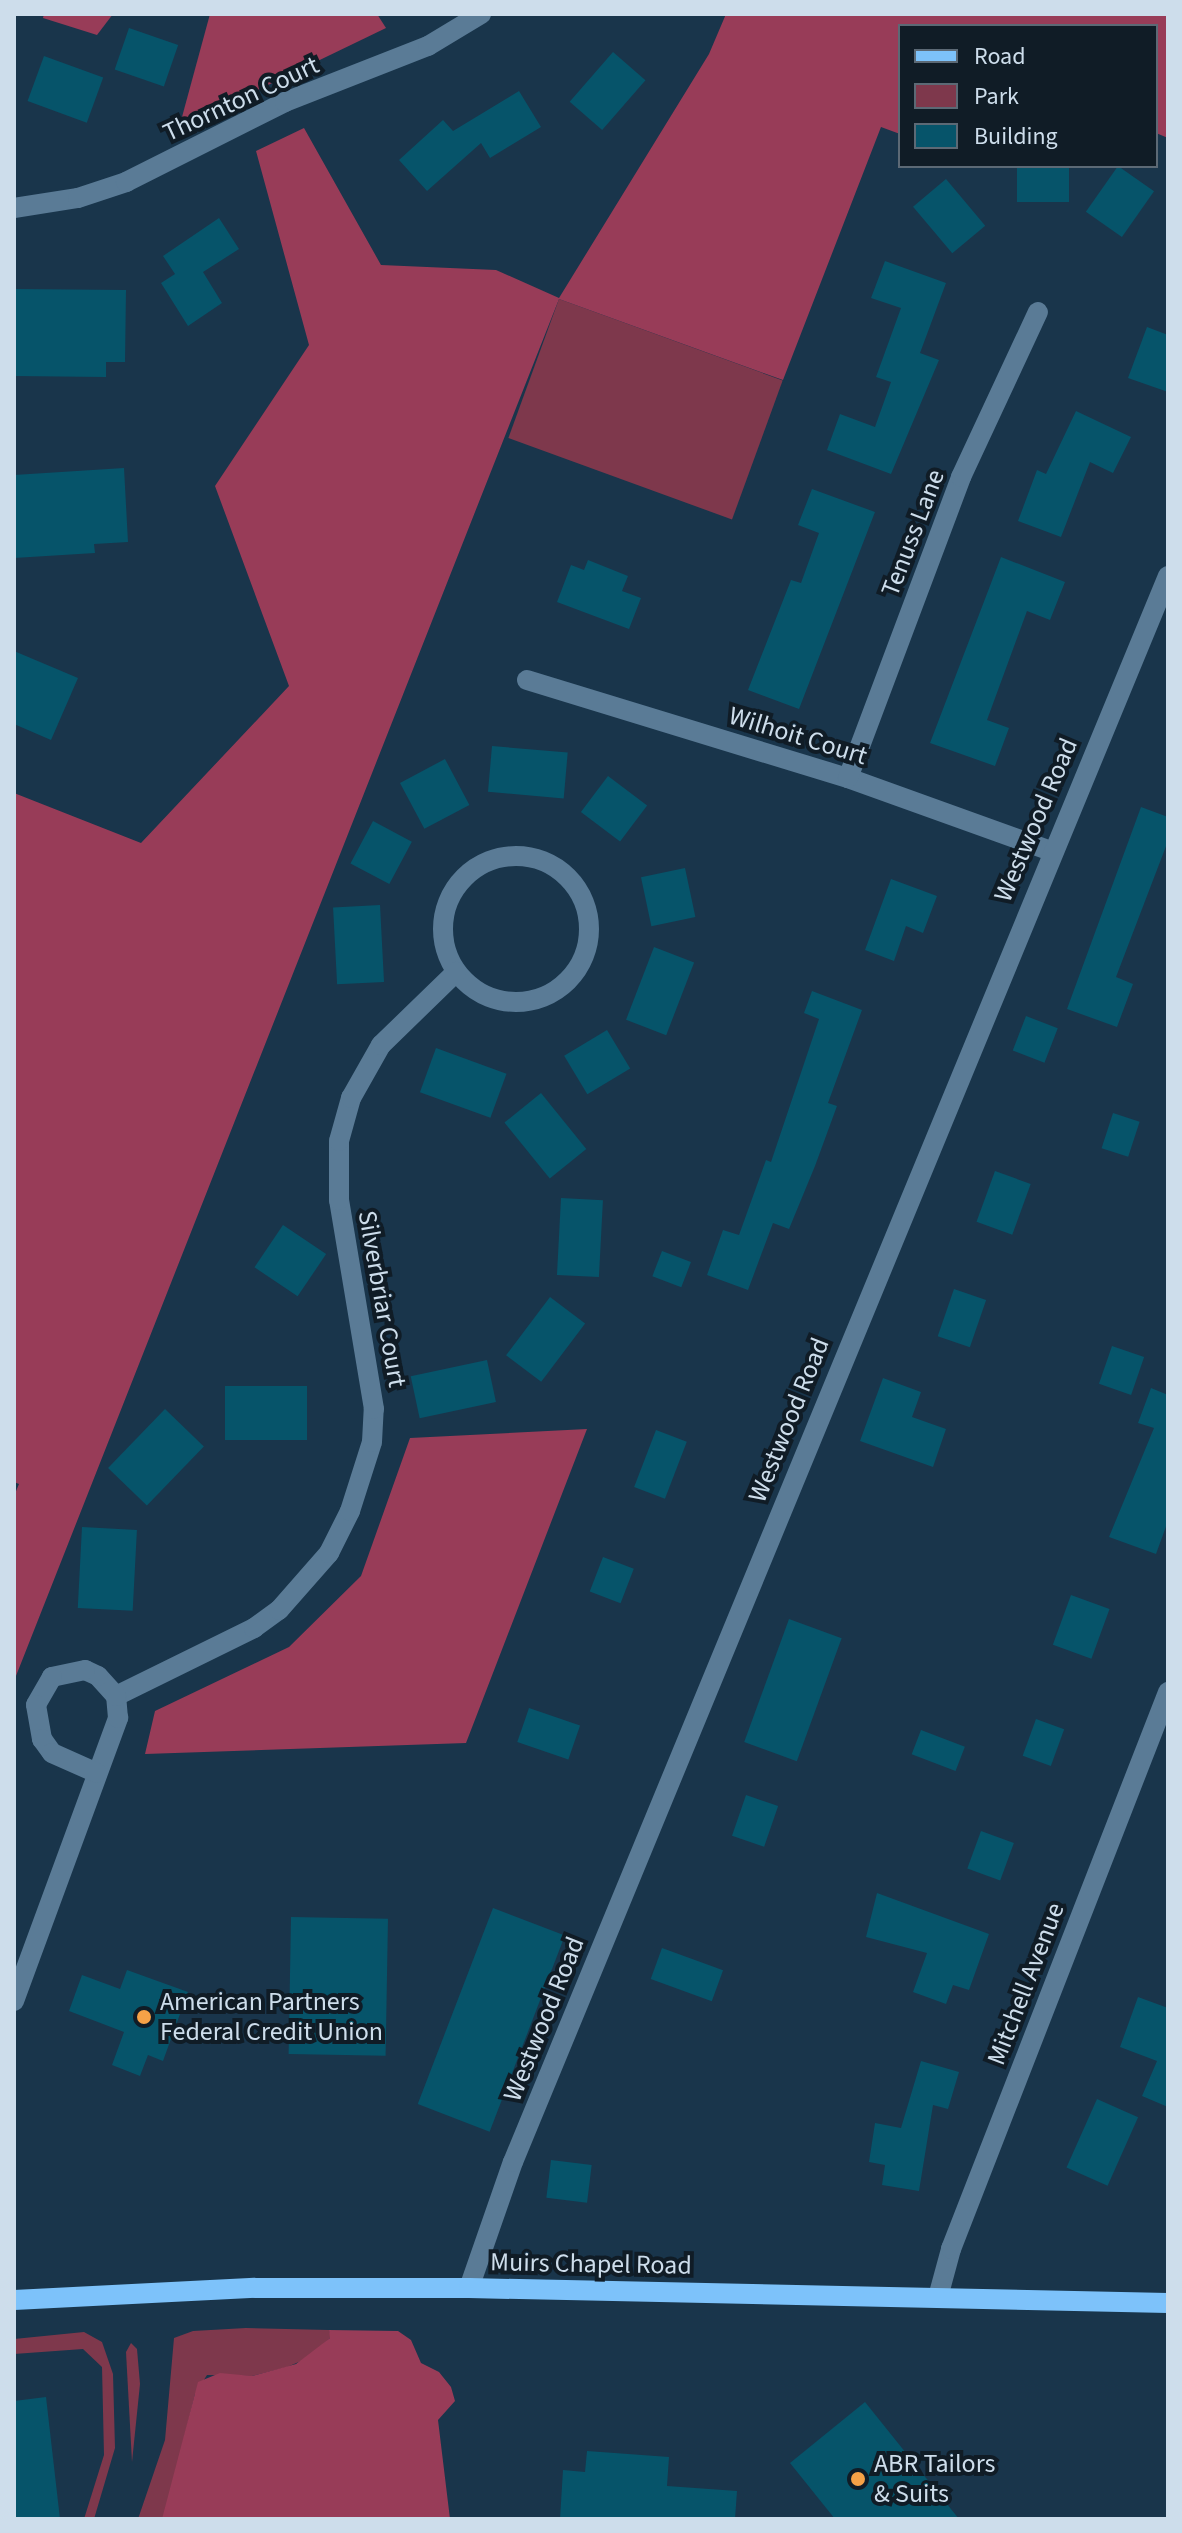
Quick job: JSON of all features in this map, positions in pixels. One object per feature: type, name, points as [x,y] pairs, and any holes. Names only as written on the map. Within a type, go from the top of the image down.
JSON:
[{"type":"main road","name":"Muirs Chapel Road","points":[[14,2300],[251,2288],[469,2288],[1168,2303]]},
{"type":"street","name":"Thornton Court","points":[[14,208],[78,198],[126,182],[285,102],[428,46],[481,14]]},
{"type":"street","name":"Tenuss Lane","points":[[848,778],[961,477],[1038,312]]},
{"type":"street","name":"Westwood Road","points":[[469,2288],[513,2162],[1051,851],[1160,619],[1168,576]]},
{"type":"street","name":"Wilhoit Court","points":[[527,680],[848,778],[1051,851]]},
{"type":"street","points":[[505,857],[537,859],[576,888],[588,935],[579,965],[557,989],[511,1002],[480,993],[456,972],[444,942],[446,909],[474,869],[505,857]]},
{"type":"street","name":"Silverbriar Court","points":[[116,1696],[254,1628],[279,1610],[329,1553],[350,1511],[372,1442],[374,1409],[339,1200],[339,1141],[351,1098],[381,1045],[456,972]]},
{"type":"street","points":[[14,2001],[118,1718],[116,1696],[98,1676],[69,1671],[52,1677],[36,1705],[36,1723],[52,1753],[97,1773]]},
{"type":"street","name":"Mitchell Avenue","points":[[938,2297],[951,2249],[1168,1692]]},
{"type":"green space","points":[[559,299],[783,380],[732,519],[508,438]]},
{"type":"green space","points":[[246,2328],[329,2330],[331,2337],[308,2358],[287,2367],[252,2376],[207,2375],[195,2394],[165,2514],[162,2519],[138,2519],[165,2440],[174,2338],[193,2331]]},
{"type":"green space","points":[[84,2332],[102,2342],[113,2374],[115,2448],[94,2519],[84,2519],[104,2455],[102,2367],[83,2349],[14,2354],[14,2339]]},
{"type":"green space","points":[[131,2343],[137,2349],[140,2384],[132,2462],[126,2352]]},
{"type":"shaded area","points":[[44,14],[113,14],[97,35],[43,18]]},
{"type":"shaded area","points":[[210,14],[377,14],[386,28],[179,128]]},
{"type":"shaded area","points":[[726,14],[1168,14],[1168,138],[1158,134],[1158,24],[898,24],[898,133],[881,127],[783,380],[559,299],[14,1681],[14,1496],[19,1484],[14,1482],[14,793],[141,843],[289,686],[215,486],[309,345],[256,151],[304,128],[381,265],[496,270],[559,298],[709,54]]},
{"type":"shaded area","points":[[587,1429],[466,1743],[145,1754],[155,1711],[289,1647],[361,1576],[410,1438]]},
{"type":"shaded area","points":[[329,2330],[398,2331],[411,2340],[421,2363],[439,2372],[451,2387],[455,2401],[438,2420],[450,2519],[162,2519],[198,2382],[220,2373],[252,2376],[296,2364],[330,2338]]},
{"type":"building","points":[[129,28],[178,45],[164,87],[115,70]]},
{"type":"building","points":[[613,52],[645,80],[602,130],[570,102]]},
{"type":"building","points":[[44,56],[103,78],[87,123],[28,101]]},
{"type":"building","points":[[519,91],[541,127],[490,158],[481,143],[427,191],[399,160],[443,120],[453,131]]},
{"type":"building","points":[[1017,168],[1069,168],[1069,202],[1017,202]]},
{"type":"building","points":[[1117,168],[1154,191],[1122,237],[1086,212]]},
{"type":"building","points":[[946,179],[985,226],[952,253],[913,207]]},
{"type":"building","points":[[219,218],[239,249],[203,272],[222,303],[188,326],[161,283],[175,274],[163,256]]},
{"type":"building","points":[[885,261],[946,283],[920,353],[939,360],[891,474],[827,450],[840,414],[875,427],[891,382],[876,377],[901,308],[871,298]]},
{"type":"building","points":[[14,289],[126,290],[125,362],[106,362],[106,377],[14,376]]},
{"type":"building","points":[[1147,327],[1168,335],[1168,392],[1128,378]]},
{"type":"building","points":[[1076,411],[1131,437],[1113,473],[1090,462],[1061,537],[1018,521],[1037,470],[1046,474]]},
{"type":"building","points":[[124,468],[128,542],[94,544],[95,553],[14,558],[14,475]]},
{"type":"building","points":[[812,489],[875,512],[799,709],[748,690],[791,580],[801,583],[819,533],[798,525]]},
{"type":"building","points":[[1001,557],[1065,582],[1050,620],[1027,611],[987,720],[1009,728],[995,766],[930,743]]},
{"type":"building","points":[[588,560],[628,576],[622,591],[641,598],[629,629],[557,602],[571,565],[584,570]]},
{"type":"building","points":[[14,651],[78,678],[51,740],[14,724]]},
{"type":"building","points":[[492,746],[568,753],[564,798],[488,792]]},
{"type":"building","points":[[445,759],[469,805],[424,829],[400,783]]},
{"type":"building","points":[[608,776],[647,805],[620,841],[581,812]]},
{"type":"building","points":[[1141,807],[1168,817],[1168,841],[1116,977],[1133,984],[1117,1027],[1067,1009]]},
{"type":"building","points":[[373,821],[412,842],[389,884],[350,863]]},
{"type":"building","points":[[685,868],[695,917],[651,926],[641,877]]},
{"type":"building","points":[[891,879],[937,896],[923,933],[906,926],[894,961],[865,950]]},
{"type":"building","points":[[380,905],[384,982],[337,984],[333,907]]},
{"type":"building","points":[[654,947],[694,962],[666,1035],[626,1020]]},
{"type":"building","points":[[812,991],[862,1010],[828,1103],[837,1106],[815,1166],[789,1229],[773,1223],[748,1290],[707,1275],[723,1230],[739,1235],[766,1160],[771,1162],[819,1019],[804,1013]]},
{"type":"building","points":[[1026,1016],[1058,1028],[1044,1063],[1013,1051]]},
{"type":"building","points":[[607,1030],[630,1069],[587,1094],[564,1056]]},
{"type":"building","points":[[436,1048],[506,1074],[490,1118],[420,1092]]},
{"type":"building","points":[[541,1093],[586,1149],[550,1179],[504,1123]]},
{"type":"building","points":[[1113,1113],[1140,1122],[1128,1157],[1102,1148]]},
{"type":"building","points":[[995,1171],[1031,1184],[1012,1235],[977,1222]]},
{"type":"building","points":[[561,1198],[603,1200],[599,1277],[557,1275]]},
{"type":"building","points":[[283,1225],[326,1254],[298,1296],[254,1267]]},
{"type":"building","points":[[662,1251],[691,1262],[681,1287],[652,1276]]},
{"type":"building","points":[[954,1289],[986,1300],[970,1347],[938,1336]]},
{"type":"building","points":[[550,1297],[585,1323],[541,1382],[506,1355]]},
{"type":"building","points":[[1112,1346],[1144,1357],[1131,1395],[1099,1384]]},
{"type":"building","points":[[487,1360],[496,1402],[420,1418],[411,1376]]},
{"type":"building","points":[[883,1378],[921,1392],[912,1417],[946,1429],[933,1467],[860,1441]]},
{"type":"building","points":[[225,1386],[307,1386],[307,1440],[225,1440]]},
{"type":"building","points":[[1151,1388],[1168,1395],[1168,1521],[1156,1554],[1109,1537],[1154,1428],[1138,1423]]},
{"type":"building","points":[[165,1409],[204,1447],[147,1505],[108,1468]]},
{"type":"building","points":[[656,1430],[687,1442],[665,1499],[634,1487]]},
{"type":"building","points":[[82,1527],[137,1530],[133,1611],[78,1608]]},
{"type":"building","points":[[603,1557],[634,1569],[621,1603],[590,1592]]},
{"type":"building","points":[[1071,1595],[1110,1609],[1091,1659],[1053,1645]]},
{"type":"building","points":[[789,1619],[842,1638],[797,1761],[744,1742]]},
{"type":"building","points":[[529,1708],[580,1726],[568,1760],[517,1742]]},
{"type":"building","points":[[1036,1719],[1064,1729],[1051,1766],[1023,1756]]},
{"type":"building","points":[[921,1730],[965,1747],[956,1771],[912,1754]]},
{"type":"building","points":[[746,1795],[778,1806],[764,1847],[732,1836]]},
{"type":"building","points":[[981,1831],[1014,1843],[1000,1881],[967,1869]]},
{"type":"building","points":[[877,1893],[989,1934],[969,1990],[953,1985],[946,2004],[913,1992],[927,1953],[866,1937]]},
{"type":"building","points":[[493,1908],[565,1936],[490,2132],[418,2104]]},
{"type":"building","points":[[291,1917],[388,1919],[386,2056],[289,2054]]},
{"type":"building","points":[[662,1948],[723,1970],[712,2001],[651,1979]]},
{"type":"building","points":[[127,1970],[188,1992],[163,2061],[148,2055],[140,2076],[112,2065],[124,2032],[69,2011],[82,1975],[120,1989]]},
{"type":"building","points":[[1138,1997],[1168,2008],[1168,2107],[1142,2096],[1157,2061],[1120,2047]]},
{"type":"building","points":[[921,2061],[959,2072],[948,2109],[933,2105],[919,2191],[882,2185],[885,2165],[869,2162],[875,2123],[901,2128]]},
{"type":"building","points":[[1097,2099],[1138,2117],[1108,2186],[1066,2168]]},
{"type":"building","points":[[551,2160],[592,2165],[587,2203],[546,2198]]},
{"type":"building","points":[[46,2397],[60,2519],[14,2519],[14,2401]]},
{"type":"building","points":[[865,2402],[959,2519],[835,2519],[790,2463]]},
{"type":"building","points":[[587,2451],[669,2457],[667,2486],[737,2491],[735,2519],[560,2519],[563,2470],[585,2472]]},
{"type":"place","name":"American Partners Federal Credit Union","points":[[144,2017]]},
{"type":"place","name":"ABR Tailors & Suits","points":[[858,2479]]}]
